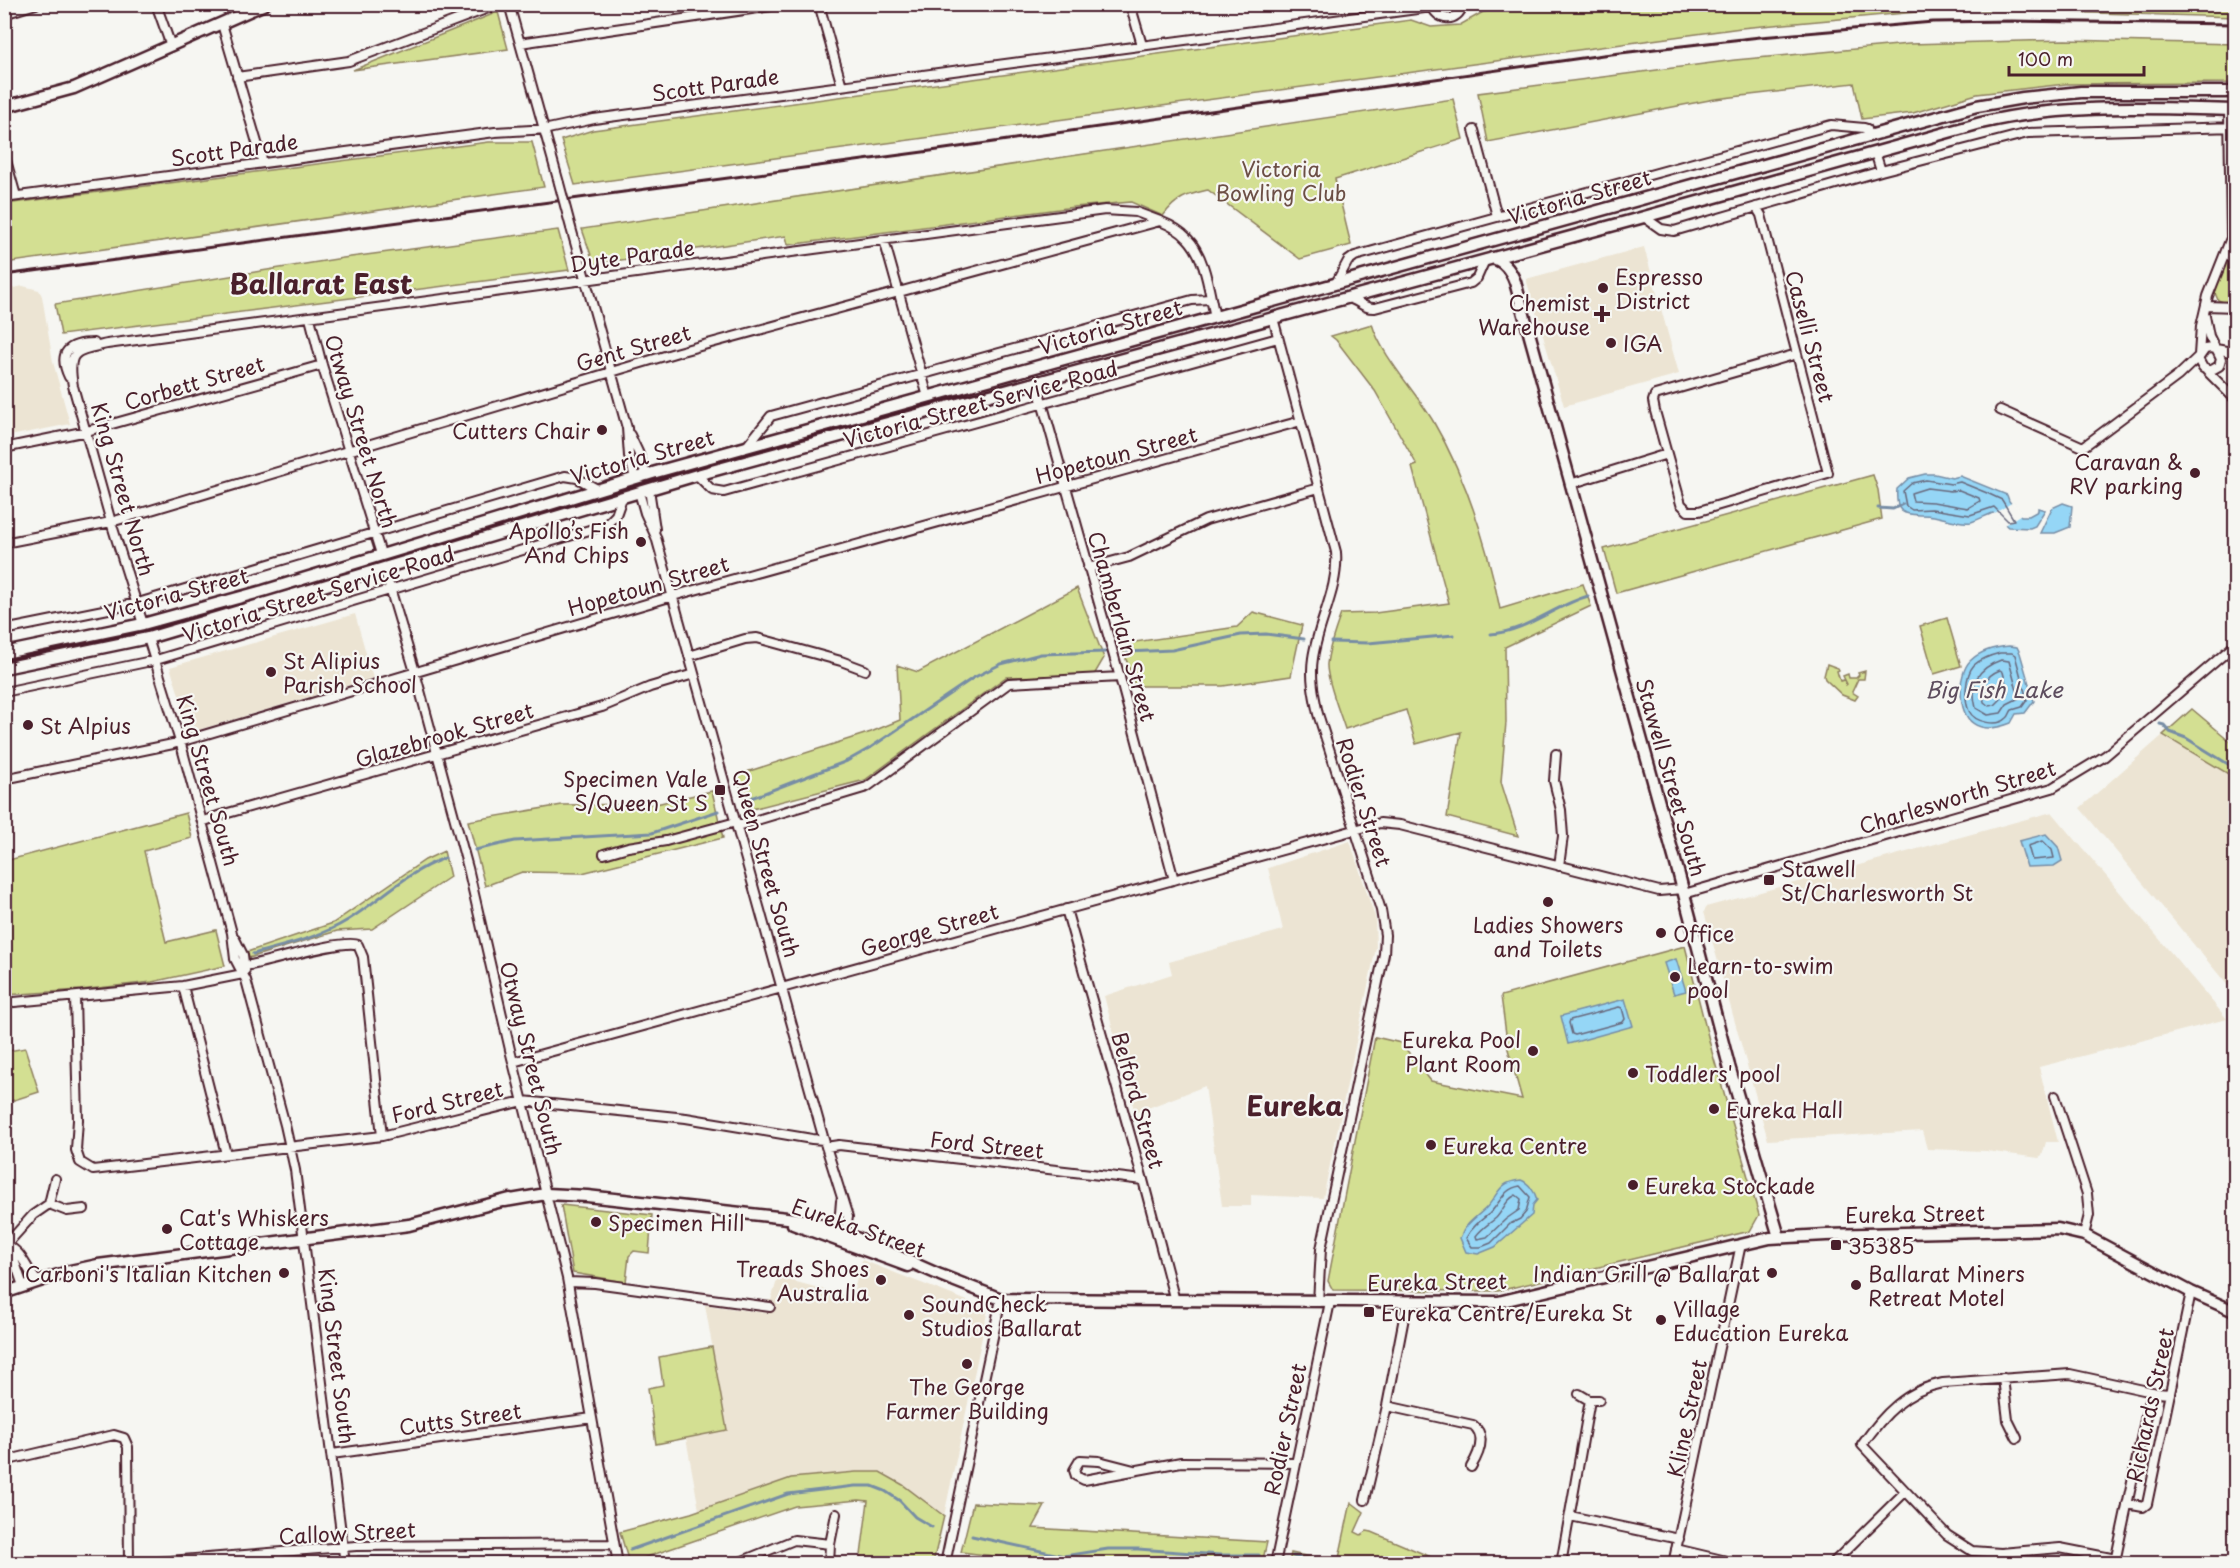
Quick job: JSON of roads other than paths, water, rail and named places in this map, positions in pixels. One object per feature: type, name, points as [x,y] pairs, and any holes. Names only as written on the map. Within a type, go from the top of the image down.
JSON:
[{"type":"main road","points":[[4,107],[74,88],[265,4]]},
{"type":"main road","name":"Victoria Street","points":[[4,653],[143,624],[747,446],[1977,106],[2048,94],[2081,92],[2235,92]]},
{"type":"main road","name":"Victoria Street","points":[[4,668],[148,638],[697,475],[1981,123],[2032,113],[2079,110],[2232,110]]},
{"type":"main road","points":[[1869,136],[1875,152]]},
{"type":"main road","points":[[1492,240],[1512,253]]},
{"type":"main road","name":"Stawell Street South","points":[[1512,253],[1523,295],[1527,328]]},
{"type":"main road","name":"Stawell Street South","points":[[1488,259],[1501,262],[1512,275],[1729,1066],[1779,1237]]},
{"type":"main road","points":[[1269,302],[1273,318]]},
{"type":"main road","name":"Queen Street South","points":[[644,491],[646,475]]},
{"type":"main road","points":[[634,478],[644,491]]},
{"type":"main road","name":"King Street North","points":[[143,624],[148,638]]},
{"type":"main road","name":"Eureka Street","points":[[4,1293],[70,1271],[98,1265],[409,1225],[546,1191],[765,1216],[841,1234],[896,1262],[940,1275],[1001,1299],[1498,1302],[1779,1237],[2058,1229],[2084,1235],[2191,1292],[2235,1312]]},
{"type":"street","points":[[4,14],[36,4]]},
{"type":"street","points":[[156,4],[171,46]]},
{"type":"street","points":[[237,77],[349,61],[499,4]]},
{"type":"street","points":[[509,4],[627,428],[646,475]]},
{"type":"street","points":[[520,43],[785,4]]},
{"type":"street","points":[[819,4],[842,86]]},
{"type":"street","points":[[1130,4],[1142,45]]},
{"type":"street","points":[[1431,6],[1437,15],[1445,20],[1454,18],[1461,12],[1463,4]]},
{"type":"street","name":"Scott Parade","points":[[4,198],[495,132],[544,129],[587,120],[1431,6]]},
{"type":"street","points":[[222,24],[264,163]]},
{"type":"street","points":[[2232,110],[2231,238],[2211,284],[2201,326],[2199,356],[2200,365],[2226,388],[2235,400]]},
{"type":"street","points":[[1336,283],[1348,261],[1355,256],[1497,216],[1831,124],[1864,128],[1867,129],[1869,136]]},
{"type":"street","points":[[1644,217],[1661,229],[1670,231],[1881,171],[2028,133],[2233,127]]},
{"type":"street","points":[[1474,130],[1497,216]]},
{"type":"street","points":[[1875,152],[1881,171]]},
{"type":"street","points":[[4,153],[16,196]]},
{"type":"street","name":"Caselli Street","points":[[1667,454],[1681,504],[1688,511],[1699,511],[1828,473],[1761,215],[1756,207]]},
{"type":"street","name":"Dyte Parade","points":[[71,352],[107,344],[1105,210],[1136,212],[1160,220]]},
{"type":"street","points":[[1160,220],[1180,231],[1193,245],[1215,317]]},
{"type":"street","name":"Gent Street","points":[[4,543],[111,522],[612,372],[1160,220]]},
{"type":"street","points":[[885,240],[928,397]]},
{"type":"street","points":[[1346,297],[1371,309],[1407,300],[1473,282],[1488,259]]},
{"type":"street","name":"Victoria Street Service Road","points":[[747,446],[771,416],[1192,300],[1210,299]]},
{"type":"street","points":[[2205,309],[2235,307]]},
{"type":"street","points":[[2205,309],[2210,336],[2221,357],[2220,364],[2226,388]]},
{"type":"street","name":"Otway Street North","points":[[310,318],[322,365],[381,554]]},
{"type":"street","name":"Rodier Street","points":[[1273,318],[1334,543],[1336,563],[1333,586],[1314,651],[1312,679],[1318,714],[1385,927],[1385,944],[1321,1249],[1318,1302]]},
{"type":"street","name":"Victoria Street Service Road","points":[[697,475],[712,490],[724,492],[1278,338]]},
{"type":"street","points":[[2001,410],[2083,447],[2178,376],[2206,348],[2235,355]]},
{"type":"street","name":"King Street North","points":[[71,352],[73,386],[111,522],[143,624]]},
{"type":"street","points":[[1570,484],[1667,454],[1653,401],[1654,395],[1797,354]]},
{"type":"street","points":[[2178,376],[2213,370],[2235,355]]},
{"type":"street","name":"Corbett Street","points":[[4,448],[87,431],[322,365]]},
{"type":"street","name":"Chamberlain Street","points":[[1036,381],[1120,677],[1174,880]]},
{"type":"street","name":"Hopetoun Street","points":[[4,779],[180,742],[673,596],[1301,421]]},
{"type":"street","points":[[627,428],[629,456],[634,478]]},
{"type":"street","name":"Victoria Street Service Road","points":[[4,630],[138,603],[565,476],[575,477],[597,489]]},
{"type":"street","points":[[1088,568],[1130,557],[1206,520],[1319,488]]},
{"type":"street","name":"Queen Street South","points":[[644,491],[841,1200],[841,1234]]},
{"type":"street","name":"Victoria Street Service Road","points":[[4,692],[156,660],[606,525],[616,515],[622,498]]},
{"type":"street","name":"Otway Street South","points":[[384,567],[468,868],[513,1062],[568,1282],[618,1563]]},
{"type":"street","name":"King Street South","points":[[148,638],[202,822],[232,933],[235,959],[245,973],[290,1146],[305,1239],[345,1563]]},
{"type":"street","points":[[689,656],[745,639],[757,638],[841,661],[865,670]]},
{"type":"street","name":"Charlesworth Street","points":[[1355,830],[1380,824],[1400,825],[1659,891],[1683,892],[2052,788],[2105,756],[2235,644]]},
{"type":"street","name":"Glazebrook Street","points":[[202,822],[602,707],[650,687],[694,674]]},
{"type":"street","points":[[603,854],[736,824],[867,788],[1009,683],[1120,677]]},
{"type":"street","points":[[1556,754],[1554,781],[1561,810],[1563,836],[1559,866]]},
{"type":"street","name":"George Street","points":[[513,1062],[1355,830]]},
{"type":"street","name":"Belford Street","points":[[1066,909],[1175,1301]]},
{"type":"street","points":[[4,1003],[183,986],[245,973],[273,961],[340,943],[352,942],[358,945],[363,957],[382,1136]]},
{"type":"street","points":[[183,986],[226,1154]]},
{"type":"street","name":"Ford Street","points":[[75,997],[77,1156],[80,1162],[88,1168],[98,1171],[382,1136],[523,1101],[687,1118],[825,1144],[1143,1180]]},
{"type":"street","points":[[2055,1096],[2087,1194],[2089,1212],[2084,1235]]},
{"type":"street","points":[[6,1244],[31,1217],[49,1204],[55,1179]]},
{"type":"street","points":[[49,1204],[67,1211],[84,1209]]},
{"type":"street","points":[[6,1244],[20,1253],[28,1269],[38,1281]]},
{"type":"street","points":[[6,1244],[12,1251],[23,1286]]},
{"type":"street","name":"Kline Street","points":[[1673,1563],[1741,1244]]},
{"type":"street","points":[[568,1282],[595,1283],[770,1307]]},
{"type":"street","name":"Richards Street","points":[[2127,1504],[2143,1507],[2146,1504],[2191,1292]]},
{"type":"street","points":[[945,1563],[1001,1299]]},
{"type":"street","name":"Rodier Street","points":[[1275,1563],[1330,1302]]},
{"type":"street","points":[[1365,1500],[1387,1406],[1407,1302]]},
{"type":"street","points":[[2115,1561],[2060,1548],[2001,1553],[1972,1551],[1947,1535],[1862,1445],[1880,1421],[1904,1399],[1927,1387],[1943,1383],[2074,1375],[2170,1394]]},
{"type":"street","points":[[2003,1378],[2008,1420],[2017,1438]]},
{"type":"street","name":"Richards Street","points":[[2115,1561],[2148,1406],[2157,1393]]},
{"type":"street","points":[[1579,1394],[1590,1401],[1599,1401]]},
{"type":"street","points":[[1561,1563],[1590,1401]]},
{"type":"street","points":[[1387,1406],[1473,1425],[1478,1429],[1481,1439],[1478,1453],[1471,1467]]},
{"type":"street","name":"Cutts Street","points":[[332,1454],[592,1418]]},
{"type":"street","points":[[4,1461],[114,1435],[124,1437],[129,1447],[129,1563]]},
{"type":"street","points":[[1134,1470],[1088,1460],[1078,1462],[1074,1470],[1078,1477],[1084,1480],[1191,1461],[1296,1463]]},
{"type":"street","points":[[1832,1563],[1905,1492]]},
{"type":"street","points":[[829,1563],[836,1514]]},
{"type":"street","points":[[1570,1516],[1678,1539]]},
{"type":"street","points":[[735,1563],[794,1540],[830,1544]]},
{"type":"street","name":"Callow Street","points":[[83,1563],[129,1563],[232,1557],[343,1547],[614,1544]]},
{"type":"street","points":[[1676,1549],[1739,1563]]},
{"type":"water","points":[[1925,474],[1952,478],[1960,476],[2007,495],[2021,516],[2029,516],[2038,511],[2038,508],[2045,510],[2035,526],[2030,528],[2008,527],[1993,513],[1967,522],[1907,514],[1899,507],[1897,489],[1909,478]]},
{"type":"water","points":[[2063,503],[2072,506],[2070,527],[2055,533],[2040,533],[2052,508]]},
{"type":"water","name":"Big Fish Lake","points":[[2009,646],[2017,647],[2020,653],[2034,701],[2025,713],[2016,714],[2011,723],[1999,727],[1980,727],[1968,718],[1964,710],[1962,677],[1970,661],[1978,655]]},
{"type":"water","points":[[2046,834],[2058,847],[2062,861],[2054,866],[2027,867],[2019,841]]},
{"type":"water","name":"Learn-to-swim pool","points":[[1676,959],[1686,991],[1674,994],[1664,963]]},
{"type":"water","points":[[1625,999],[1633,1026],[1568,1044],[1561,1016]]},
{"type":"water","points":[[1521,1180],[1533,1191],[1537,1200],[1533,1205],[1532,1215],[1495,1247],[1478,1254],[1466,1252],[1460,1238],[1467,1225],[1490,1204],[1502,1187],[1513,1181]]},
{"type":"waterway","points":[[1878,508],[1893,509],[1903,504]]},
{"type":"waterway","points":[[1491,634],[1517,628],[1588,596]]},
{"type":"waterway","points":[[1127,652],[1172,650],[1241,635],[1266,634],[1304,639]]},
{"type":"waterway","points":[[1331,642],[1368,643],[1454,635]]},
{"type":"waterway","points":[[746,800],[847,761],[973,678],[1001,664],[1041,654],[1106,652]]},
{"type":"waterway","points":[[2160,724],[2236,769]]},
{"type":"waterway","points":[[475,850],[515,841],[652,833],[718,811]]},
{"type":"waterway","points":[[253,954],[325,932],[348,920],[406,878],[445,858]]},
{"type":"waterway","points":[[630,1550],[788,1494],[855,1486],[872,1486],[885,1491],[900,1501],[915,1517],[932,1527]]},
{"type":"waterway","points":[[972,1536],[1064,1556],[1108,1549],[1259,1555]]},
{"type":"waterway","points":[[1293,1556],[1322,1564]]},
{"type":"waterway","points":[[358,1557],[596,1558]]},
{"type":"railway","points":[[4,275],[938,150],[1603,55],[1760,37],[1933,22],[2236,24]]},
{"type":"place","name":"Espresso District","points":[[1603,288]]},
{"type":"place","name":"Chemist Warehouse","points":[[1602,314]]},
{"type":"place","name":"IGA","points":[[1611,343]]},
{"type":"place","name":"Cutters Chair","points":[[602,430]]},
{"type":"place","name":"Caravan & RV parking","points":[[2195,473]]},
{"type":"place","name":"Apollo’s Fish And Chips","points":[[641,542]]},
{"type":"place","name":"St Alipius Parish School","points":[[271,672]]},
{"type":"place","name":"St Alpius","points":[[28,725]]},
{"type":"place","name":"Specimen Vale S/Queen St S","points":[[720,790]]},
{"type":"place","name":"Stawell St/Charlesworth St","points":[[1769,880]]},
{"type":"place","name":"Ladies Showers and Toilets","points":[[1548,902]]},
{"type":"place","name":"Office","points":[[1661,933]]},
{"type":"place","name":"Learn-to-swim pool","points":[[1675,977]]},
{"type":"place","name":"Eureka Pool Plant Room","points":[[1533,1051]]},
{"type":"place","name":"Toddlers' pool","points":[[1633,1073]]},
{"type":"place","name":"Eureka Hall","points":[[1714,1109]]},
{"type":"place","name":"Eureka Centre","points":[[1431,1145]]},
{"type":"place","name":"Eureka Stockade","points":[[1633,1185]]},
{"type":"place","name":"Specimen Hill","points":[[596,1222]]},
{"type":"place","name":"Cat's Whiskers Cottage","points":[[167,1229]]},
{"type":"place","name":"35385","points":[[1836,1245]]},
{"type":"place","name":"Carboni's Italian Kitchen","points":[[284,1273]]},
{"type":"place","name":"Indian Grill @ Ballarat","points":[[1772,1273]]},
{"type":"place","name":"Treads Shoes Australia","points":[[881,1280]]},
{"type":"place","name":"Ballarat Miners Retreat Motel","points":[[1856,1285]]},
{"type":"place","name":"Eureka Centre/Eureka St","points":[[1369,1312]]},
{"type":"place","name":"SoundCheck Studios Ballarat","points":[[909,1315]]},
{"type":"place","name":"Village Education Eureka","points":[[1661,1320]]},
{"type":"place","name":"The George Farmer Building","points":[[967,1364]]},
{"type":"district","name":"Ballarat East","points":[[321,282]]},
{"type":"district","name":"Eureka","points":[[1295,1104]]},
{"type":"park label","name":"Victoria Bowling Club","points":[[1281,180]]}]
